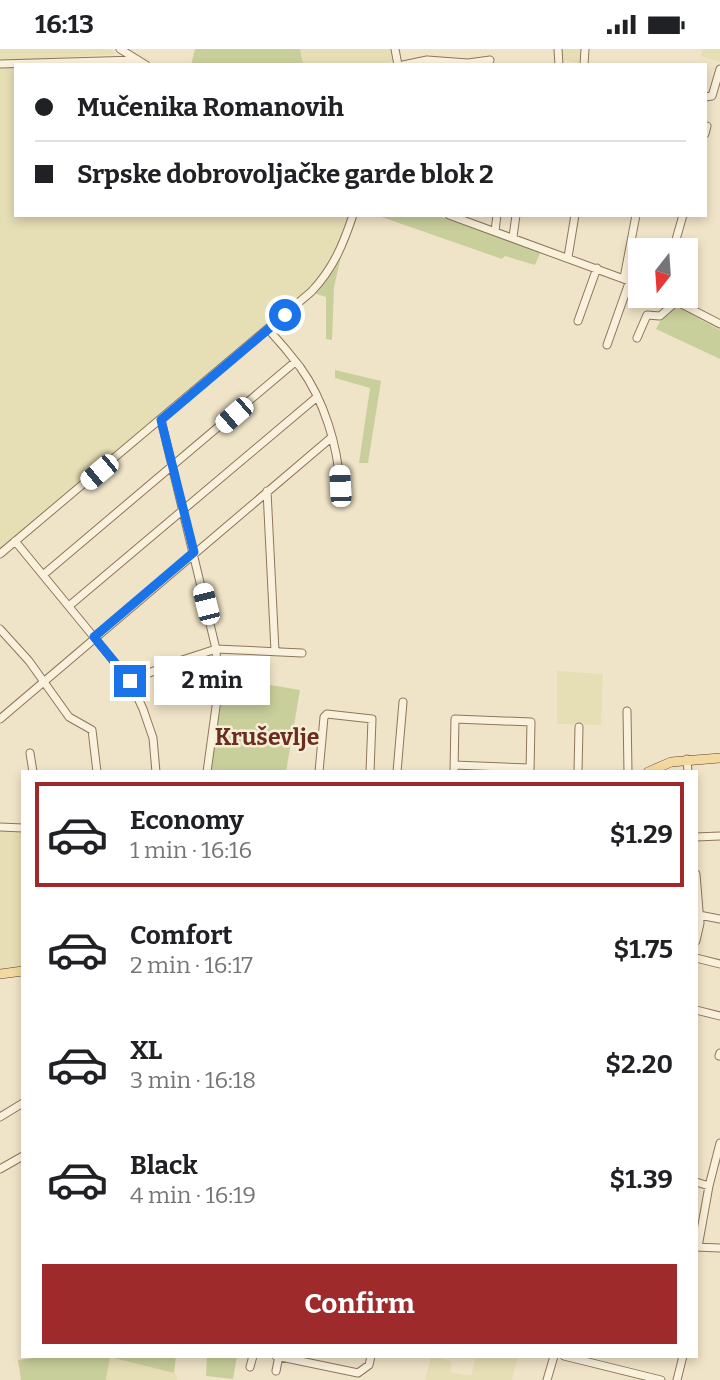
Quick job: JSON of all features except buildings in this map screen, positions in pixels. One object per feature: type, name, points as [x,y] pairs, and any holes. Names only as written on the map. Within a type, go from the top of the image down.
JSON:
[{"type":"main road","points":[[653,770],[687,759],[720,758]]},
{"type":"main road","points":[[0,974],[21,971]]},
{"type":"street","points":[[120,49],[143,63]]},
{"type":"street","points":[[27,63],[137,59]]},
{"type":"street","points":[[409,63],[427,59],[460,63]]},
{"type":"street","points":[[474,63],[490,60]]},
{"type":"street","points":[[707,97],[712,96],[720,69]]},
{"type":"street","points":[[0,554],[268,329],[327,275],[342,248],[352,217]]},
{"type":"street","points":[[455,217],[627,279]]},
{"type":"street","points":[[495,231],[497,217]]},
{"type":"street","points":[[513,237],[516,217]]},
{"type":"street","points":[[568,257],[575,217]]},
{"type":"street","points":[[607,345],[627,279],[636,217]]},
{"type":"street","points":[[676,238],[682,217]]},
{"type":"street","points":[[578,321],[597,268]]},
{"type":"street","points":[[637,338],[647,315],[660,316],[669,308]]},
{"type":"street","points":[[690,308],[720,324]]},
{"type":"street","points":[[268,329],[295,362],[317,397],[332,437],[339,465],[340,486]]},
{"type":"street","points":[[43,575],[173,468],[295,362]]},
{"type":"street","points":[[69,606],[317,397]]},
{"type":"street","points":[[161,420],[216,649],[218,692],[207,770]]},
{"type":"street","points":[[0,718],[332,437]]},
{"type":"street","points":[[267,491],[275,651]]},
{"type":"street","points":[[15,541],[130,681],[153,738],[156,770]]},
{"type":"street","points":[[0,629],[69,717],[92,730],[97,770]]},
{"type":"street","points":[[130,681],[216,649],[302,653]]},
{"type":"street","points":[[397,770],[402,702]]},
{"type":"street","points":[[626,712],[628,770]]},
{"type":"street","points":[[318,770],[324,717],[327,715],[372,719],[370,770]]},
{"type":"street","points":[[455,719],[531,722],[530,770],[454,768],[455,719]]},
{"type":"street","points":[[578,770],[579,727]]},
{"type":"street","points":[[30,753],[33,770]]},
{"type":"street","points":[[687,759],[688,770]]},
{"type":"street","points":[[0,827],[21,828]]},
{"type":"street","points":[[698,837],[720,836]]},
{"type":"street","points":[[698,901],[698,924]]},
{"type":"street","points":[[699,915],[720,919]]},
{"type":"street","points":[[698,958],[720,964]]},
{"type":"street","points":[[698,1010],[720,1016]]},
{"type":"street","points":[[0,1117],[21,1104]]},
{"type":"street","points":[[698,1242],[720,1143]]},
{"type":"street","points":[[0,1169],[21,1157]]},
{"type":"street","points":[[698,1183],[709,1186]]},
{"type":"street","points":[[698,1247],[720,1248]]},
{"type":"street","points":[[250,1367],[252,1358]]},
{"type":"street","points":[[276,1371],[278,1358]]},
{"type":"street","points":[[287,1358],[358,1373],[369,1365],[371,1358]]},
{"type":"street","points":[[547,1380],[553,1358]]},
{"type":"street","points":[[573,1358],[661,1380]]},
{"type":"street","points":[[677,1380],[682,1358]]},
{"type":"shaded area","points":[[0,49],[111,49],[116,54],[0,61]]},
{"type":"shaded area","points":[[300,49],[391,49],[393,62],[386,63],[303,63]]},
{"type":"shaded area","points":[[561,49],[583,49],[581,63],[561,59]]},
{"type":"shaded area","points":[[696,49],[720,49],[720,62],[701,56],[702,50]]},
{"type":"shaded area","points":[[14,66],[14,217],[348,217],[331,261],[309,288],[0,549],[0,67]]},
{"type":"shaded area","points":[[557,671],[603,674],[601,725],[557,724]]},
{"type":"shaded area","points":[[0,830],[21,831],[21,968],[0,970]]},
{"type":"shaded area","points":[[110,1358],[114,1358],[176,1373],[177,1380],[106,1380]]},
{"type":"shaded area","points":[[431,1358],[451,1361],[450,1372],[471,1376],[476,1358],[518,1358],[512,1380],[425,1380]]},
{"type":"green space","points":[[195,49],[300,49],[303,63],[192,63]]},
{"type":"green space","points":[[382,217],[441,217],[541,251],[535,265],[505,256],[502,259]]},
{"type":"green space","points":[[341,257],[334,287],[332,340],[326,339],[326,297],[314,293]]},
{"type":"green space","points":[[667,308],[679,308],[720,330],[720,359],[656,329]]},
{"type":"green space","points":[[335,370],[381,381],[368,463],[359,463],[370,388],[335,378]]},
{"type":"green space","points":[[223,677],[300,690],[286,770],[207,770]]},
{"type":"green space","points":[[110,1358],[106,1380],[21,1380],[18,1360]]},
{"type":"green space","points":[[114,1358],[176,1358],[174,1373]]},
{"type":"green space","points":[[207,1358],[237,1358],[233,1379],[206,1376]]},
{"type":"district","name":"Kruševlje","points":[[267,737]]},
{"type":"route","points":[[130,681],[94,637],[194,552],[161,420],[285,315]]}]
